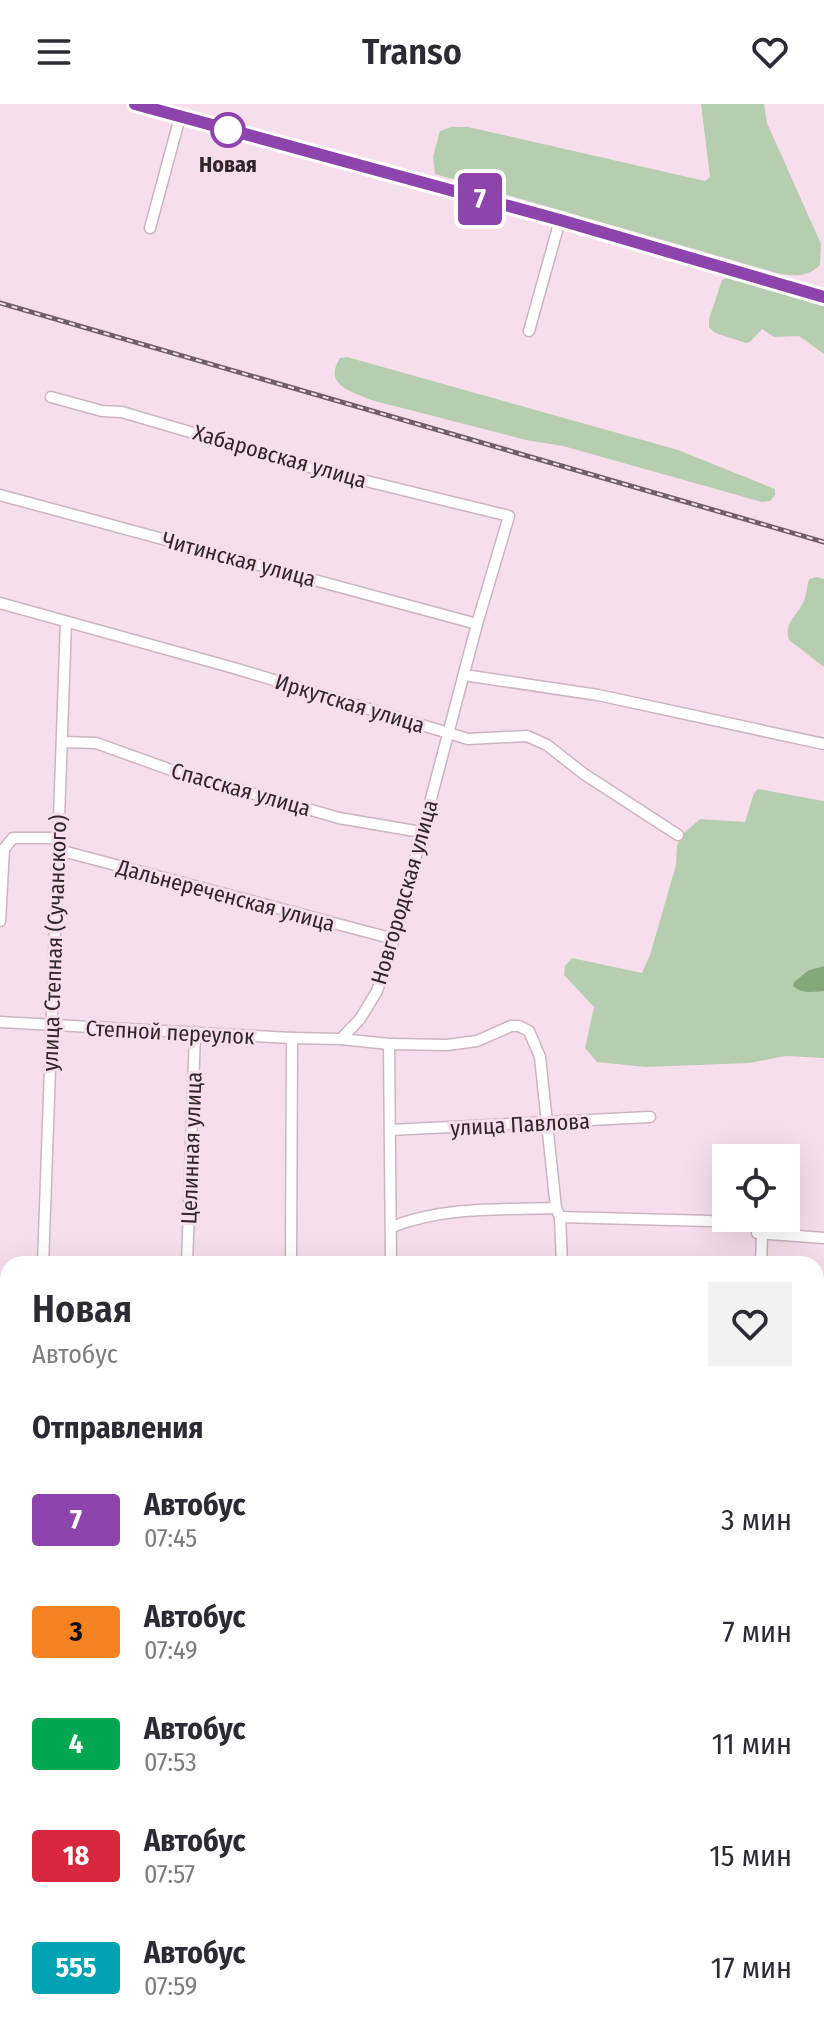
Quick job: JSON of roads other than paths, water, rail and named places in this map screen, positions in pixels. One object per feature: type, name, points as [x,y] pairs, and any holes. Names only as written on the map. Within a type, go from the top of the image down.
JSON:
[{"type":"main road","points":[[135,104],[560,220],[824,297]]},
{"type":"street","points":[[150,228],[180,117]]},
{"type":"street","points":[[529,331],[560,220]]},
{"type":"street","name":"Хабаровская улица","points":[[51,397],[102,411],[122,412],[305,466],[509,516]]},
{"type":"street","name":"Читинская улица","points":[[0,495],[477,624]]},
{"type":"street","name":"Новгородская улица","points":[[341,1039],[360,1019],[377,991],[394,939],[477,624],[509,516]]},
{"type":"street","name":"Иркутская улица","points":[[0,603],[249,672],[448,733],[482,740],[527,736],[547,745],[584,774],[678,835]]},
{"type":"street","name":"улица Степная (Сучанского)","points":[[43,1256],[49,1026],[59,850],[66,622]]},
{"type":"street","points":[[464,675],[598,695],[824,744]]},
{"type":"street","name":"Спасская улица","points":[[62,742],[96,743],[174,771],[339,818],[421,832]]},
{"type":"street","points":[[0,921],[4,849],[9,841],[13,838],[59,838]]},
{"type":"street","name":"Дальнереченская улица","points":[[59,850],[394,939]]},
{"type":"street","name":"Степной переулок","points":[[0,1022],[292,1038]]},
{"type":"street","points":[[291,1256],[292,1038],[447,1045],[477,1041],[511,1026],[529,1031],[540,1057],[561,1256]]},
{"type":"street","name":"Целинная улица","points":[[187,1256],[195,1032]]},
{"type":"street","points":[[389,1044],[391,1256]]},
{"type":"street","name":"улица Павлова","points":[[390,1130],[650,1117]]},
{"type":"street","points":[[392,1227],[412,1218],[448,1211],[558,1212],[710,1221]]},
{"type":"street","points":[[761,1256],[760,1234],[824,1238]]},
{"type":"railway","points":[[0,303],[824,542]]},
{"type":"place","name":"Новая","points":[[228,130]]}]
